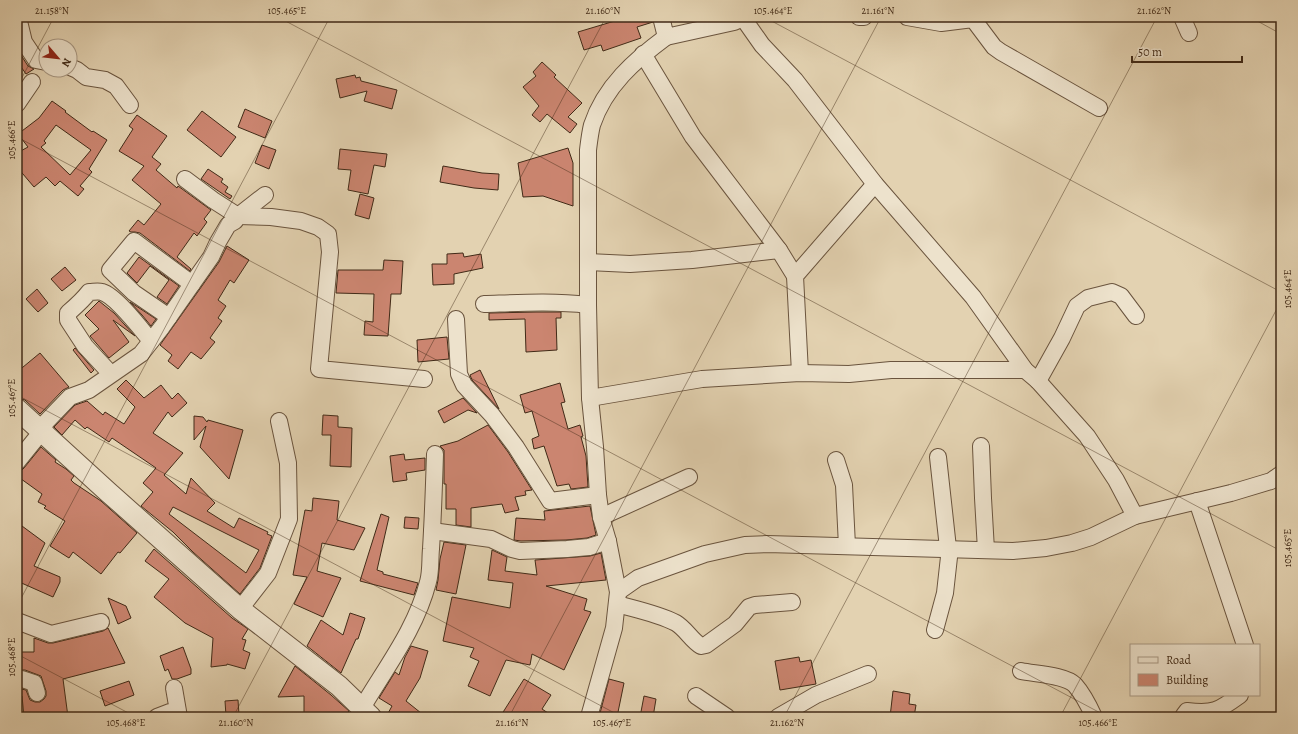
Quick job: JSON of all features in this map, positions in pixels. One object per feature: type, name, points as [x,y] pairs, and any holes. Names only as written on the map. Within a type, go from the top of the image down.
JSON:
[{"type":"street","points":[[18,17],[24,42],[36,60],[38,60]]},
{"type":"street","points":[[661,17],[666,36]]},
{"type":"street","points":[[589,717],[614,628],[617,598],[608,541],[601,517],[598,495],[590,398],[588,305],[588,150],[592,126],[603,99],[621,75],[643,54],[666,36],[734,22],[744,17],[762,45],[795,80],[875,184],[973,297],[1025,370],[1038,381],[1087,436],[1116,480],[1135,516]]},
{"type":"street","points":[[859,17],[864,17]]},
{"type":"street","points":[[907,17],[941,23],[973,18],[994,47],[1098,108]]},
{"type":"street","points":[[1182,17],[1190,33]]},
{"type":"street","points":[[643,54],[693,137],[779,250],[795,276],[800,373]]},
{"type":"street","points":[[78,71],[86,77],[105,80],[116,86],[130,105]]},
{"type":"street","points":[[17,104],[32,82]]},
{"type":"street","points":[[185,179],[238,216],[271,217],[301,221],[318,227],[328,234],[330,252],[319,369],[424,379]]},
{"type":"street","points":[[795,276],[875,184]]},
{"type":"street","points":[[17,462],[42,431],[46,422],[70,396],[90,390],[141,354],[211,257],[228,225],[235,221],[238,216],[265,195]]},
{"type":"street","points":[[169,317],[134,293],[110,270],[134,241],[192,284]]},
{"type":"street","points":[[588,262],[630,264],[692,260],[779,250]]},
{"type":"street","points":[[111,374],[85,346],[68,320],[68,313],[82,301],[89,292],[101,291],[110,295],[151,341]]},
{"type":"street","points":[[1038,381],[1062,338],[1077,306],[1088,298],[1112,292],[1121,296],[1136,316]]},
{"type":"street","points":[[484,304],[562,302],[588,305]]},
{"type":"street","points":[[456,319],[460,374],[464,385],[492,415],[508,436],[550,501],[598,495]]},
{"type":"street","points":[[590,398],[702,379],[800,373],[849,374],[891,370],[1025,370]]},
{"type":"street","points":[[17,410],[240,609],[339,686],[366,713],[375,686],[389,666],[417,616],[429,581],[435,454]]},
{"type":"street","points":[[240,609],[268,573],[289,519],[288,463],[279,421]]},
{"type":"street","points":[[981,446],[986,550]]},
{"type":"street","points":[[935,630],[945,593],[949,557],[938,457]]},
{"type":"street","points":[[836,460],[844,485],[847,546]]},
{"type":"street","points":[[601,517],[689,477]]},
{"type":"street","points":[[617,598],[638,578],[705,554],[745,545],[767,544],[1013,551],[1046,548],[1092,537],[1135,516],[1278,482]]},
{"type":"street","points":[[1197,501],[1245,644]]},
{"type":"street","points":[[432,531],[491,539],[512,549],[520,551],[589,547],[608,541]]},
{"type":"street","points":[[617,598],[676,624],[687,632],[695,643],[701,646],[706,645],[735,624],[749,607],[755,605],[792,602]]},
{"type":"street","points":[[17,621],[52,634],[101,622]]},
{"type":"street","points":[[1021,671],[1067,679],[1075,685],[1094,717]]},
{"type":"street","points":[[778,717],[816,695],[868,674]]},
{"type":"street","points":[[17,680],[22,679],[34,683],[37,693]]},
{"type":"street","points":[[174,688],[179,717]]},
{"type":"street","points":[[696,696],[727,717]]},
{"type":"street","points":[[1185,717],[1184,715],[1186,711],[1213,712],[1239,696]]},
{"type":"street","points":[[157,717],[170,712],[179,717]]},
{"type":"building","points":[[628,17],[652,17],[653,22],[637,27],[641,38],[603,51],[601,45],[584,50],[578,32]]},
{"type":"building","points":[[17,49],[28,66],[34,69],[26,74],[17,61]]},
{"type":"building","points":[[542,62],[556,75],[554,77],[582,103],[568,117],[577,124],[570,133],[547,114],[540,122],[532,115],[539,106],[523,87],[536,76],[533,72]]},
{"type":"building","points":[[355,75],[356,78],[360,77],[361,81],[397,90],[392,109],[364,101],[367,91],[340,98],[336,79]]},
{"type":"building","points":[[52,101],[92,132],[93,131],[107,140],[89,169],[92,172],[80,186],[84,189],[78,196],[60,181],[55,186],[46,177],[34,187],[17,167],[17,153],[28,147],[18,134],[39,118]],"holes":[[[56,125],[91,150],[70,175],[41,147],[46,143],[44,141]]]},
{"type":"building","points":[[245,109],[272,121],[265,138],[238,127]]},
{"type":"building","points":[[202,111],[236,137],[221,157],[187,130]]},
{"type":"building","points":[[137,115],[167,136],[152,157],[161,164],[156,170],[177,188],[178,186],[211,210],[204,219],[207,222],[197,236],[194,233],[177,257],[191,269],[190,271],[140,233],[129,231],[138,220],[144,225],[161,204],[132,180],[144,166],[119,151],[133,129],[129,126]]},
{"type":"building","points":[[262,145],[276,150],[269,169],[255,163]]},
{"type":"building","points":[[568,148],[573,163],[573,206],[543,196],[523,197],[518,163]]},
{"type":"building","points":[[340,149],[387,154],[385,167],[374,165],[368,194],[348,190],[351,170],[338,169]]},
{"type":"building","points":[[443,166],[482,173],[499,174],[498,190],[474,188],[440,182]]},
{"type":"building","points":[[208,169],[223,179],[221,182],[228,187],[225,192],[232,196],[230,199],[201,179]]},
{"type":"building","points":[[360,194],[374,198],[369,219],[355,215]]},
{"type":"building","points":[[227,246],[249,260],[234,283],[230,280],[218,300],[226,306],[218,318],[222,321],[210,338],[215,342],[201,359],[191,352],[178,369],[168,361],[172,355],[160,345],[219,262]]},
{"type":"building","points":[[463,253],[464,257],[481,254],[483,268],[454,274],[454,284],[433,285],[432,264],[447,264],[447,254]]},
{"type":"building","points":[[139,257],[179,286],[167,304],[157,297],[169,280],[150,266],[137,283],[127,273]]},
{"type":"building","points":[[384,260],[403,261],[401,294],[391,294],[388,336],[364,335],[365,321],[373,322],[374,294],[336,293],[338,270],[383,270]]},
{"type":"building","points":[[65,267],[76,280],[62,291],[51,279]]},
{"type":"building","points":[[37,289],[48,303],[38,312],[26,299]]},
{"type":"building","points":[[99,301],[114,313],[135,336],[113,320],[129,342],[109,358],[90,336],[99,329],[85,315]]},
{"type":"building","points":[[130,302],[156,319],[151,326],[142,315]]},
{"type":"building","points":[[561,312],[561,318],[556,318],[557,350],[526,352],[525,319],[489,320],[489,313]]},
{"type":"building","points":[[447,337],[449,359],[418,362],[417,340]]},
{"type":"building","points":[[75,348],[94,370],[91,373],[73,350]]},
{"type":"building","points":[[40,353],[69,387],[63,390],[40,414],[25,400],[17,398],[17,372]]},
{"type":"building","points":[[480,370],[499,409],[472,380],[470,375]]},
{"type":"building","points":[[126,380],[144,398],[161,385],[172,399],[178,393],[187,403],[172,417],[168,412],[153,433],[183,453],[164,475],[186,494],[191,478],[215,503],[207,511],[234,528],[239,518],[268,532],[267,534],[272,536],[260,568],[240,594],[173,532],[141,506],[153,492],[143,483],[156,468],[112,438],[109,442],[87,427],[85,429],[75,420],[62,435],[54,427],[75,405],[87,401],[103,415],[105,412],[124,424],[135,407],[117,389]],"holes":[[[173,507],[259,550],[246,573],[169,514]]]},
{"type":"building","points":[[560,383],[565,402],[561,403],[568,429],[580,425],[583,436],[581,437],[586,456],[588,487],[571,489],[569,484],[557,486],[544,446],[534,449],[532,439],[539,436],[532,411],[525,413],[520,395]]},
{"type":"building","points":[[463,398],[477,413],[468,410],[444,423],[438,411]]},
{"type":"building","points":[[323,415],[338,416],[338,427],[352,428],[351,467],[330,466],[331,435],[322,435]]},
{"type":"building","points":[[194,416],[203,417],[207,422],[208,420],[243,430],[229,479],[200,447],[206,426],[194,440]]},
{"type":"building","points":[[488,425],[508,452],[532,490],[525,491],[526,495],[515,497],[519,510],[505,513],[502,504],[471,508],[471,527],[456,525],[456,509],[446,509],[444,450],[440,446],[458,441]]},
{"type":"building","points":[[41,447],[56,460],[55,462],[74,476],[71,480],[74,483],[101,501],[137,533],[120,553],[118,552],[101,574],[73,552],[69,558],[50,546],[65,521],[44,508],[46,506],[38,502],[42,494],[17,476],[17,471],[21,471],[24,468]]},
{"type":"building","points":[[404,454],[405,460],[425,458],[425,470],[406,473],[407,480],[393,482],[390,456]]},
{"type":"building","points":[[313,498],[339,501],[337,520],[365,528],[354,550],[322,543],[317,571],[341,578],[323,617],[294,604],[307,577],[293,575],[305,510],[312,511]]},
{"type":"building","points":[[590,506],[596,535],[587,538],[566,540],[514,540],[516,518],[545,520],[544,511]]},
{"type":"building","points":[[381,514],[389,517],[377,570],[383,572],[383,574],[418,583],[414,595],[360,581]]},
{"type":"building","points":[[405,517],[419,518],[418,529],[404,528]]},
{"type":"building","points":[[22,526],[45,543],[34,566],[60,577],[60,582],[53,597],[17,581],[17,532]]},
{"type":"building","points":[[444,542],[466,545],[456,594],[436,590]]},
{"type":"building","points":[[154,549],[232,618],[248,629],[242,639],[246,640],[243,650],[250,653],[245,669],[227,664],[211,667],[213,638],[185,623],[154,597],[169,579],[145,561]]},
{"type":"building","points":[[492,550],[507,557],[505,571],[537,575],[535,560],[590,556],[601,553],[606,580],[546,586],[587,599],[584,610],[591,612],[564,670],[532,654],[530,665],[506,660],[490,696],[468,686],[479,661],[470,657],[474,648],[443,641],[452,597],[510,608],[513,583],[488,580]]},
{"type":"building","points":[[108,598],[126,606],[131,618],[118,624]]},
{"type":"building","points":[[350,613],[365,618],[358,639],[356,639],[341,673],[307,646],[321,620],[343,635]]},
{"type":"building","points":[[108,628],[125,663],[63,679],[68,717],[24,717],[22,696],[17,697],[17,689],[26,690],[30,700],[35,702],[40,702],[44,699],[46,696],[46,691],[41,676],[25,670],[17,670],[17,652],[34,652],[34,638],[48,643],[53,643],[103,631]]},
{"type":"building","points":[[411,646],[428,651],[420,678],[406,701],[426,717],[386,717],[392,706],[379,698],[395,672],[399,675],[405,657]]},
{"type":"building","points":[[183,647],[191,669],[191,674],[177,679],[172,679],[168,669],[165,671],[160,656]]},
{"type":"building","points":[[799,657],[800,662],[811,660],[816,684],[780,690],[775,661]]},
{"type":"building","points":[[295,666],[349,711],[344,717],[304,717],[304,696],[278,697]]},
{"type":"building","points":[[524,679],[551,695],[542,709],[554,717],[500,717]]},
{"type":"building","points":[[609,679],[624,683],[617,717],[599,717]]},
{"type":"building","points":[[129,681],[134,695],[105,706],[100,691]]},
{"type":"building","points":[[893,691],[910,694],[909,704],[916,705],[914,717],[890,717]]},
{"type":"building","points":[[644,696],[656,699],[653,717],[640,717]]},
{"type":"building","points":[[238,700],[239,715],[226,716],[225,701]]}]
